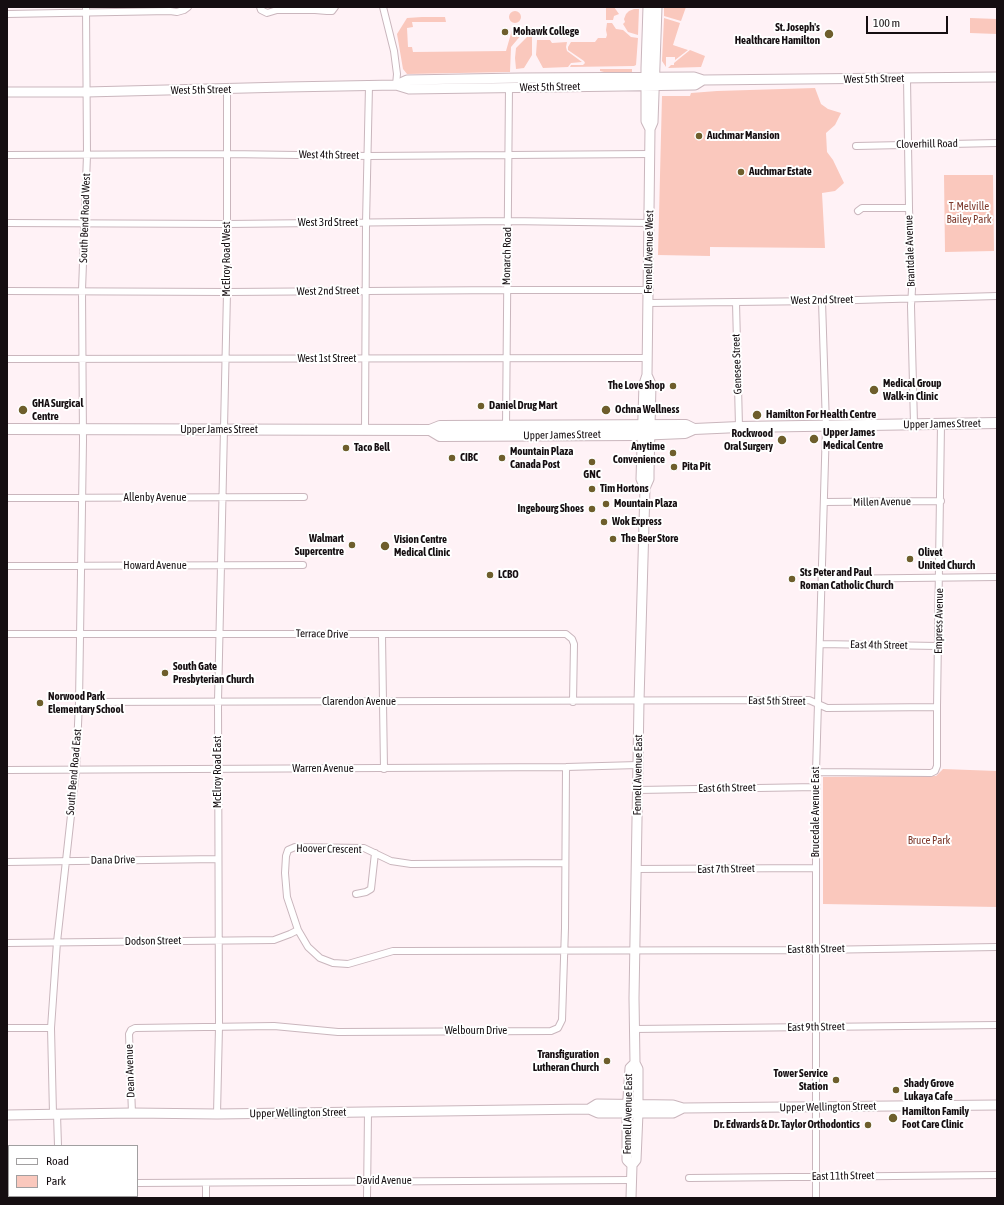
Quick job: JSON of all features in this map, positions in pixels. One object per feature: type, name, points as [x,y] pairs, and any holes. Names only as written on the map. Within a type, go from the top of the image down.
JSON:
[{"type":"main road","name":"Fennell Avenue West","points":[[648,7],[650,81]]},
{"type":"main road","name":"Fennell Avenue West","points":[[646,430],[651,384],[647,375],[650,129],[646,121],[657,7]]},
{"type":"main road","name":"West 5th Street","points":[[396,85],[407,80],[520,78],[650,81],[695,85],[703,80],[997,77]]},
{"type":"main road","name":"West 5th Street","points":[[7,92],[86,92],[396,85],[409,89],[509,87],[650,81]]},
{"type":"main road","name":"Upper James Street","points":[[430,430],[440,436],[646,430],[686,425],[694,429],[997,423]]},
{"type":"main road","name":"Upper James Street","points":[[7,429],[430,430],[440,426],[506,426],[646,430]]},
{"type":"main road","name":"Fennell Avenue East","points":[[631,1198],[632,1166],[636,1160],[638,1109],[638,1069],[634,1063],[634,1029],[639,701],[645,488],[641,479],[646,430]]},
{"type":"main road","name":"Fennell Avenue East","points":[[632,1166],[627,1160],[630,1068],[634,1063]]},
{"type":"main road","name":"Upper Wellington Street","points":[[7,1115],[589,1109],[597,1104],[628,1109],[673,1113],[683,1108],[997,1105]]},
{"type":"street","points":[[7,14],[86,10],[177,12],[188,7]]},
{"type":"street","points":[[260,7],[261,10],[267,13],[278,10],[332,11],[335,7]]},
{"type":"street","points":[[383,7],[394,51],[396,85]]},
{"type":"street","name":"South Bend Road West","points":[[83,429],[82,290],[86,156],[86,10]]},
{"type":"street","name":"Brantdale Avenue","points":[[907,78],[908,208],[912,289],[914,424]]},
{"type":"street","points":[[365,430],[367,291],[366,223],[369,86]]},
{"type":"street","name":"Monarch Road","points":[[506,426],[509,87]]},
{"type":"street","name":"McElroy Road West","points":[[224,430],[227,292],[227,89]]},
{"type":"street","name":"Cloverhill Road","points":[[856,146],[997,143]]},
{"type":"street","name":"West 4th Street","points":[[7,155],[86,156],[227,154],[368,156],[650,154]]},
{"type":"street","points":[[858,211],[862,208],[908,208]]},
{"type":"street","name":"West 3rd Street","points":[[7,223],[84,222],[227,224],[508,221],[649,223]]},
{"type":"street","name":"West 2nd Street","points":[[7,291],[82,290],[227,292],[648,290]]},
{"type":"street","name":"West 2nd Street","points":[[648,303],[822,301],[997,296]]},
{"type":"street","name":"Brucedale Avenue East","points":[[816,1198],[816,772],[826,426],[822,301]]},
{"type":"street","name":"Genesee Street","points":[[736,302],[739,427]]},
{"type":"street","name":"West 1st Street","points":[[7,359],[647,358]]},
{"type":"street","name":"Empress Avenue","points":[[816,772],[931,773],[937,766],[941,424]]},
{"type":"street","name":"South Bend Road East","points":[[58,1145],[51,1028],[57,942],[76,770],[79,702],[83,429]]},
{"type":"street","name":"McElroy Road East","points":[[218,1114],[218,701],[224,430]]},
{"type":"street","name":"Allenby Avenue","points":[[7,498],[304,497]]},
{"type":"street","name":"Millen Avenue","points":[[824,502],[941,501]]},
{"type":"street","name":"Howard Avenue","points":[[7,566],[303,565]]},
{"type":"street","points":[[822,579],[997,577]]},
{"type":"street","name":"Terrace Drive","points":[[7,634],[566,634],[572,639],[574,644],[573,702]]},
{"type":"street","points":[[382,635],[384,768]]},
{"type":"street","name":"East 4th Street","points":[[820,644],[938,646]]},
{"type":"street","name":"East 5th Street","points":[[639,701],[809,700],[827,708],[937,707]]},
{"type":"street","name":"Clarendon Avenue","points":[[79,702],[639,701]]},
{"type":"street","name":"Warren Avenue","points":[[7,770],[566,768],[638,765]]},
{"type":"street","name":"Welbourn Drive","points":[[131,1030],[135,1028],[274,1026],[338,1032],[553,1030],[560,1027],[562,1020],[564,951],[566,768]]},
{"type":"street","name":"East 6th Street","points":[[638,790],[817,787]]},
{"type":"street","name":"Hoover Crescent","points":[[565,864],[411,864],[391,861],[364,848],[295,847],[288,850],[286,856],[285,873],[287,897],[298,930],[308,947],[320,958],[333,963],[348,964],[393,951],[636,950]]},
{"type":"street","points":[[356,894],[366,892],[371,889],[375,853]]},
{"type":"street","name":"Dana Drive","points":[[7,862],[218,859]]},
{"type":"street","name":"East 7th Street","points":[[636,869],[816,868]]},
{"type":"street","name":"Dodson Street","points":[[7,943],[274,940],[298,930]]},
{"type":"street","name":"East 8th Street","points":[[636,950],[816,950],[997,947]]},
{"type":"street","name":"East 9th Street","points":[[634,1029],[997,1025]]},
{"type":"street","points":[[7,1028],[51,1028]]},
{"type":"street","name":"Dean Avenue","points":[[131,1030],[129,1034],[132,1113]]},
{"type":"street","points":[[367,1198],[368,1112]]},
{"type":"street","name":"East 11th Street","points":[[689,1178],[997,1175]]},
{"type":"street","name":"David Avenue","points":[[138,1183],[631,1180]]},
{"type":"street","points":[[206,1183],[206,1198]]},
{"type":"green space","points":[[606,7],[614,7],[619,14],[614,16],[613,20],[606,20]]},
{"type":"green space","points":[[664,7],[686,7],[681,21],[664,16]]},
{"type":"green space","points":[[634,9],[639,9],[638,35],[628,32],[623,24],[625,22],[624,19],[626,14]]},
{"type":"green space","points":[[513,11],[517,11],[521,17],[517,23],[513,23],[509,19],[509,15]]},
{"type":"green space","points":[[445,17],[446,22],[412,22],[413,27],[407,28],[408,47],[412,47],[413,52],[506,51],[512,30],[532,27],[532,29],[527,30],[522,34],[511,47],[510,72],[407,74],[403,69],[397,34],[407,18]]},
{"type":"green space","points":[[664,18],[680,23],[673,45],[688,50],[675,60],[675,57],[666,57],[666,67],[662,61]]},
{"type":"green space","points":[[970,18],[997,19],[997,34],[970,33]]},
{"type":"green space","points":[[607,23],[612,23],[616,29],[623,30],[631,37],[638,38],[636,65],[570,67],[571,65],[583,65],[585,63],[568,50],[571,42],[595,42],[598,38],[606,38]]},
{"type":"green space","points":[[532,35],[532,55],[524,68],[516,69],[516,48],[527,37]]},
{"type":"green space","points":[[537,40],[550,40],[552,43],[567,42],[567,51],[582,62],[571,63],[568,67],[543,68],[536,55]]},
{"type":"green space","points":[[690,50],[705,56],[701,67],[668,68],[671,65],[674,65],[674,63]]},
{"type":"green space","points":[[600,69],[632,69],[632,72],[608,73],[600,71]]},
{"type":"green space","name":"Auchmar Estate","points":[[815,88],[821,104],[828,109],[841,113],[835,125],[826,133],[827,152],[833,160],[844,183],[835,191],[822,193],[825,248],[710,247],[710,256],[658,255],[662,96],[690,96],[691,93],[717,91]]},
{"type":"green space","name":"T. Melville Bailey Park","points":[[944,175],[993,175],[994,251],[945,252]]},
{"type":"green space","name":"Bruce Park","points":[[943,769],[997,771],[997,907],[823,904],[823,777],[936,776]]},
{"type":"place","name":"Mohawk College","points":[[505,32]]},
{"type":"place","name":"St. Joseph's Healthcare Hamilton","points":[[829,34]]},
{"type":"place","name":"Auchmar Mansion","points":[[699,136]]},
{"type":"place","name":"Auchmar Estate","points":[[741,172]]},
{"type":"place","name":"The Love Shop","points":[[673,386]]},
{"type":"place","name":"Medical Group Walk-in Clinic","points":[[874,390]]},
{"type":"place","name":"Daniel Drug Mart","points":[[481,406]]},
{"type":"place","name":"GHA Surgical Centre","points":[[23,410]]},
{"type":"place","name":"Ochna Wellness","points":[[606,410]]},
{"type":"place","name":"Hamilton For Health Centre","points":[[757,415]]},
{"type":"place","name":"Upper James Medical Centre","points":[[814,439]]},
{"type":"place","name":"Rockwood Oral Surgery","points":[[782,440]]},
{"type":"place","name":"Taco Bell","points":[[346,448]]},
{"type":"place","name":"Anytime Convenience","points":[[673,453]]},
{"type":"place","name":"CIBC","points":[[452,458]]},
{"type":"place","name":"Mountain Plaza Canada Post","points":[[502,458]]},
{"type":"place","name":"GNC","points":[[592,462]]},
{"type":"place","name":"Pita Pit","points":[[674,467]]},
{"type":"place","name":"Tim Hortons","points":[[592,489]]},
{"type":"place","name":"Mountain Plaza","points":[[606,504]]},
{"type":"place","name":"Ingebourg Shoes","points":[[592,509]]},
{"type":"place","name":"Wok Express","points":[[604,522]]},
{"type":"place","name":"The Beer Store","points":[[613,539]]},
{"type":"place","name":"Walmart Supercentre","points":[[352,545]]},
{"type":"place","name":"Vision Centre Medical Clinic","points":[[385,546]]},
{"type":"place","name":"Olivet United Church","points":[[910,559]]},
{"type":"place","name":"LCBO","points":[[490,575]]},
{"type":"place","name":"Sts Peter and Paul Roman Catholic Church","points":[[792,579]]},
{"type":"place","name":"South Gate Presbyterian Church","points":[[165,673]]},
{"type":"place","name":"Norwood Park Elementary School","points":[[40,703]]},
{"type":"place","name":"Transfiguration Lutheran Church","points":[[607,1061]]},
{"type":"place","name":"Tower Service Station","points":[[836,1080]]},
{"type":"place","name":"Shady Grove Lukaya Cafe","points":[[896,1090]]},
{"type":"place","name":"Hamilton Family Foot Care Clinic","points":[[893,1118]]},
{"type":"place","name":"Dr. Edwards & Dr. Taylor Orthodontics","points":[[868,1125]]}]
